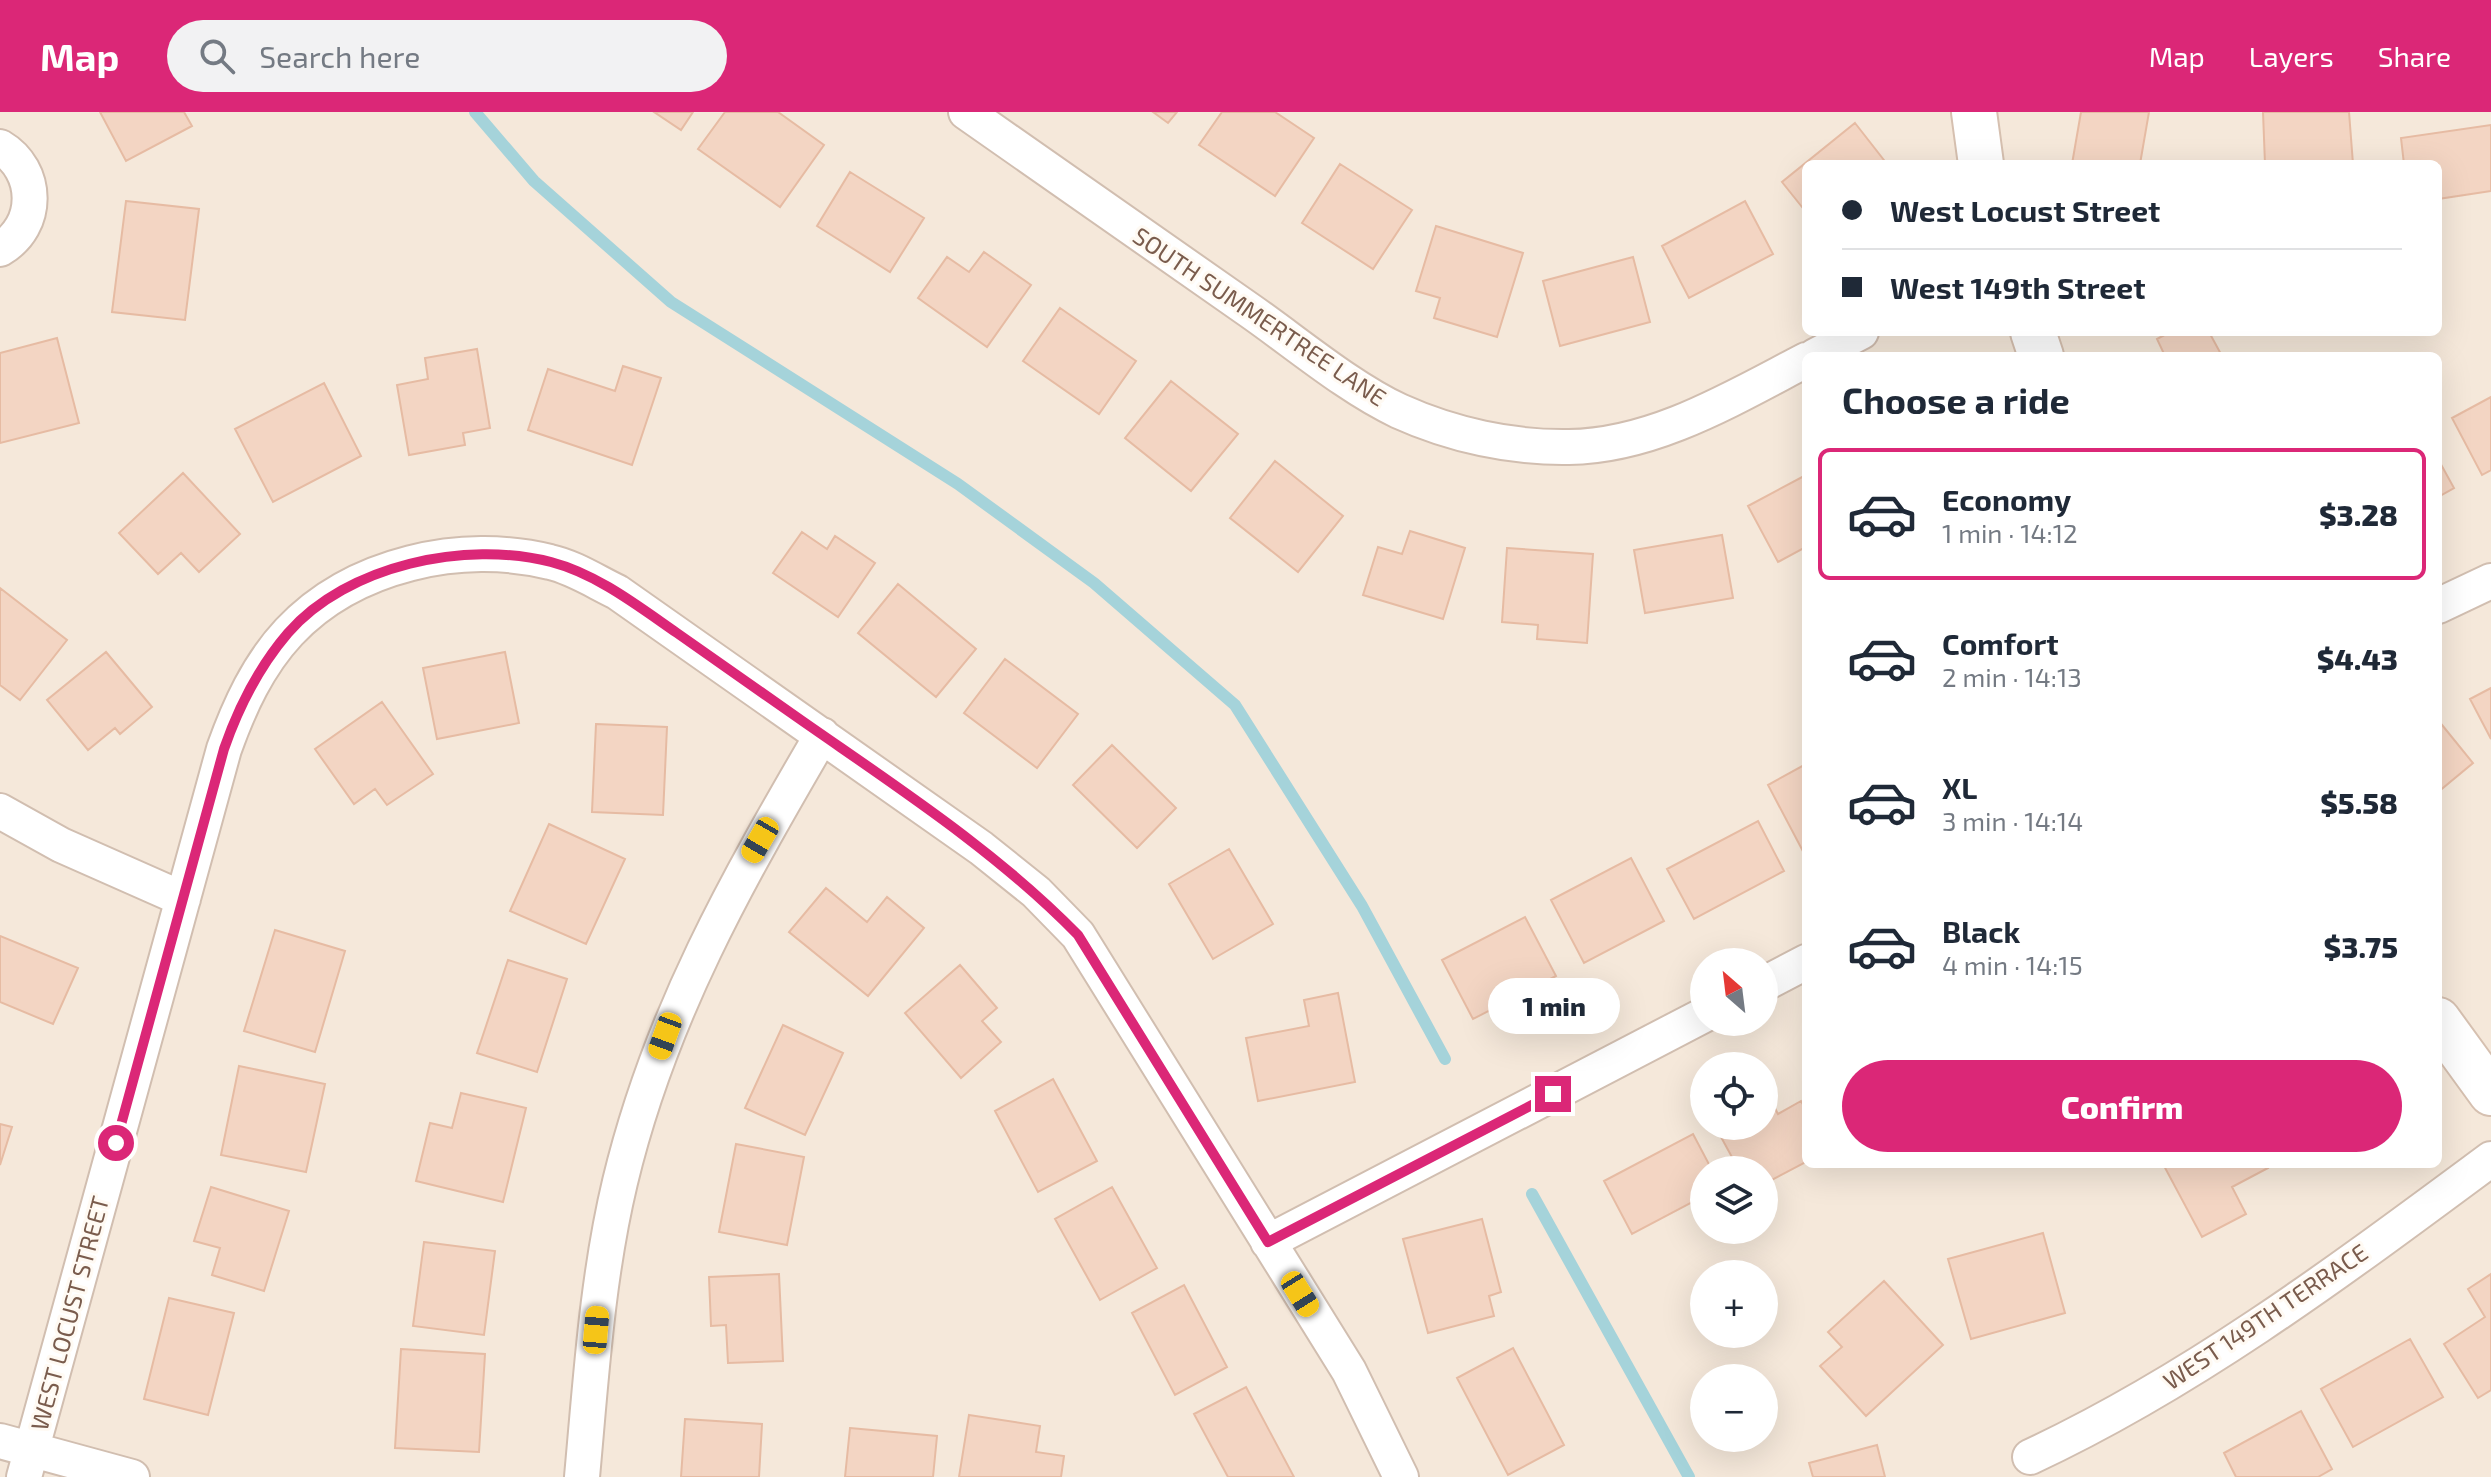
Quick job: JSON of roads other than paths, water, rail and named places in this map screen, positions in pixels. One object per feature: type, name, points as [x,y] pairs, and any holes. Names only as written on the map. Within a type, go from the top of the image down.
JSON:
[{"type":"street","name":"SOUTH SUMMERTREE LANE","points":[[966,112],[1340,373],[1396,409],[1450,431],[1486,439],[1570,447],[1609,442],[1675,425],[1802,362]]},
{"type":"street","points":[[1974,112],[1980,160]]},
{"type":"street","points":[[0,147],[22,167],[31,201],[18,234],[0,249]]},
{"type":"street","points":[[1823,352],[1853,336]]},
{"type":"street","name":"WEST LOCUST STREET","points":[[19,1456],[239,706],[290,631],[340,592],[399,567],[453,555],[491,553],[553,562],[617,592],[822,735],[1036,892],[1078,935],[1349,1371],[1401,1477]]},
{"type":"street","points":[[2442,604],[2491,581]]},
{"type":"street","points":[[582,1477],[599,1301],[620,1182],[648,1083],[683,990],[730,893],[822,735]]},
{"type":"street","points":[[0,811],[61,845],[183,899]]},
{"type":"street","points":[[1778,977],[1802,964]]},
{"type":"street","points":[[1268,1242],[1690,1022]]},
{"type":"street","points":[[2442,1026],[2491,1093]]},
{"type":"street","name":"WEST 149TH TERRACE","points":[[2030,1457],[2096,1427],[2272,1316],[2491,1159]]},
{"type":"street","points":[[19,1456],[132,1477]]},
{"type":"waterway","points":[[475,112],[534,181],[671,302],[958,484],[1094,583],[1235,705],[1362,906],[1445,1059]]},
{"type":"waterway","points":[[1532,1194],[1689,1477]]}]
